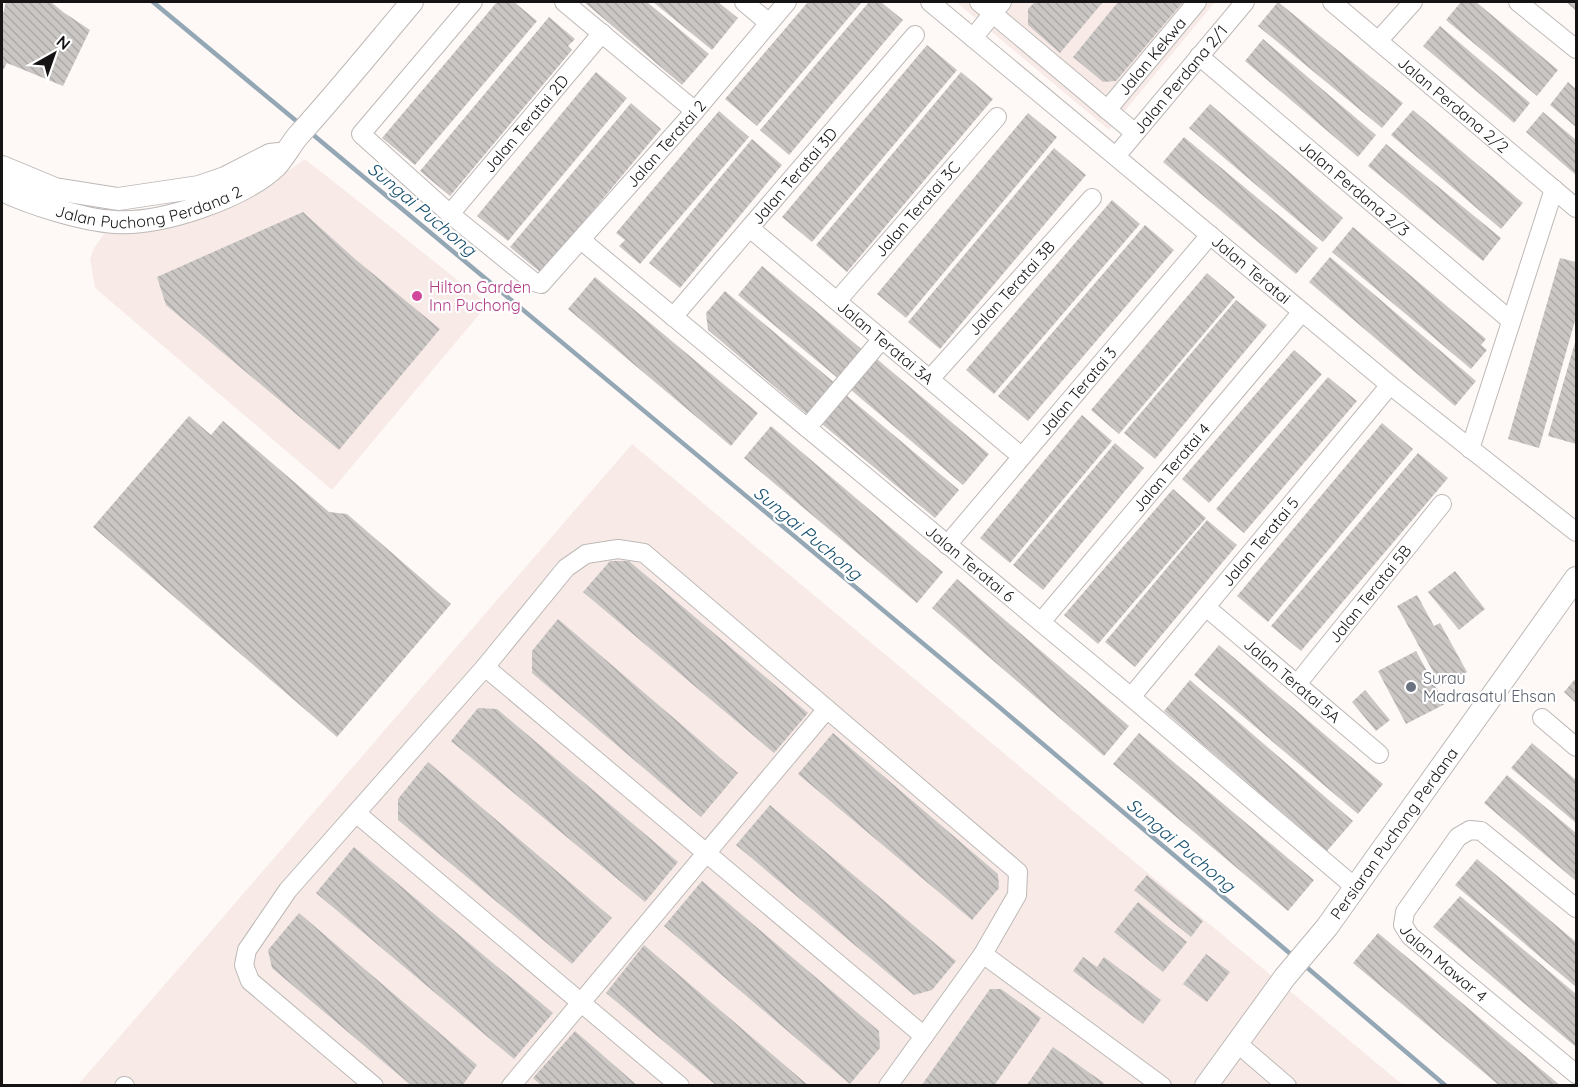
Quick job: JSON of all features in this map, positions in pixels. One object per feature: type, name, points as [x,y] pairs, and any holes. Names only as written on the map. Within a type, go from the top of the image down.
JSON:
[{"type":"street","name":"Jalan Puchong Perdana 2","points":[[2,190],[47,207],[115,222],[139,221],[206,206],[256,180],[276,166],[289,147],[412,2]]},
{"type":"street","points":[[450,214],[361,134],[473,2]]},
{"type":"street","points":[[564,2],[695,111]]},
{"type":"street","points":[[744,2],[769,23]]},
{"type":"street","name":"Jalan Teratai 2","points":[[450,214],[534,282],[540,284],[695,111],[788,2]]},
{"type":"street","name":"Jalan Teratai","points":[[930,2],[1390,385],[1575,528]]},
{"type":"street","name":"Jalan Kekwa","points":[[1107,110],[1197,2]]},
{"type":"street","name":"Jalan Perdana 2/1","points":[[1116,156],[1245,2]]},
{"type":"street","name":"Jalan Perdana 2/2","points":[[1332,2],[1576,208]]},
{"type":"street","points":[[1378,41],[1413,2]]},
{"type":"street","points":[[1518,2],[1576,49]]},
{"type":"street","points":[[973,38],[992,5],[1135,133]]},
{"type":"street","name":"Jalan Teratai 2D","points":[[450,214],[602,33]]},
{"type":"street","name":"Jalan Teratai 3D","points":[[673,317],[915,35]]},
{"type":"street","name":"Jalan Perdana 2/3","points":[[1199,56],[1510,320]]},
{"type":"street","name":"Jalan Teratai 3C","points":[[837,301],[997,117]]},
{"type":"street","name":"Jalan Puchong Perdana 2","points":[[2,167],[55,189],[118,199],[200,187],[225,178],[289,147]]},
{"type":"street","points":[[1470,449],[1554,189]]},
{"type":"street","name":"Jalan Teratai 3B","points":[[930,379],[1092,198]]},
{"type":"street","name":"Jalan Teratai 3A","points":[[751,228],[1022,456]]},
{"type":"street","name":"Jalan Teratai 3","points":[[947,545],[1210,235]]},
{"type":"street","name":"Jalan Teratai 6","points":[[581,240],[1131,697],[1356,888]]},
{"type":"street","name":"Jalan Teratai 4","points":[[1041,622],[1302,312]]},
{"type":"street","points":[[807,428],[882,339]]},
{"type":"street","name":"Jalan Teratai 5","points":[[1131,697],[1390,385]]},
{"type":"street","name":"Jalan Teratai 5B","points":[[1296,684],[1442,504]]},
{"type":"street","points":[[374,1086],[250,981],[244,965],[247,950],[288,890],[485,667],[566,568],[586,554],[618,549],[644,553],[1018,872],[1017,895],[983,954],[888,1086]]},
{"type":"street","name":"Persiaran Puchong Perdana","points":[[1206,1086],[1286,977],[1356,888],[1576,578]]},
{"type":"street","name":"Jalan Teratai 5A","points":[[1207,608],[1379,754]]},
{"type":"street","points":[[485,667],[924,1036]]},
{"type":"street","points":[[511,1086],[827,709]]},
{"type":"street","points":[[1542,718],[1576,747]]},
{"type":"street","points":[[356,813],[680,1086]]},
{"type":"street","name":"Jalan Mawar 4","points":[[1576,908],[1481,831],[1470,830],[1458,837],[1405,912],[1403,925],[1410,936],[1576,1074]]},
{"type":"street","points":[[983,954],[1141,1080],[1162,1086]]},
{"type":"street","points":[[1237,1043],[1287,1086]]},
{"type":"shaded area","points":[[956,2],[1215,2],[1109,130]]},
{"type":"shaded area","points":[[305,159],[488,304],[332,490],[95,288],[90,259],[94,248],[104,234],[146,228],[260,191]]},
{"type":"shaded area","points":[[632,444],[1403,1085],[77,1086]]},
{"type":"building","points":[[6,2],[51,2],[90,30],[63,86],[7,63],[2,72],[2,18]]},
{"type":"building","points":[[497,2],[514,2],[537,21],[415,165],[382,138]]},
{"type":"building","points":[[584,2],[647,2],[709,54],[682,85]]},
{"type":"building","points":[[653,2],[718,2],[738,18],[712,50]]},
{"type":"building","points":[[808,2],[862,2],[757,126],[725,99]]},
{"type":"building","points":[[869,2],[881,2],[903,20],[789,155],[760,130]]},
{"type":"building","points":[[1035,2],[1103,2],[1060,53],[1028,25],[1028,9]]},
{"type":"building","points":[[1118,2],[1183,2],[1116,81],[1103,82],[1073,57]]},
{"type":"building","points":[[1278,2],[1403,103],[1382,128],[1258,26]]},
{"type":"building","points":[[1461,2],[1476,2],[1558,70],[1537,96],[1446,20]]},
{"type":"building","points":[[1566,2],[1576,2],[1576,11],[1572,7]]},
{"type":"building","points":[[549,17],[575,39],[568,46],[572,50],[450,196],[420,171]]},
{"type":"building","points":[[1440,26],[1530,103],[1514,123],[1423,46]]},
{"type":"building","points":[[1263,39],[1376,135],[1358,157],[1245,61]]},
{"type":"building","points":[[927,45],[957,70],[812,242],[782,217]]},
{"type":"building","points":[[596,72],[627,98],[508,241],[477,216]]},
{"type":"building","points":[[961,72],[993,99],[847,272],[816,245]]},
{"type":"building","points":[[1568,82],[1576,89],[1576,127],[1550,105]]},
{"type":"building","points":[[631,103],[661,129],[541,273],[510,247]]},
{"type":"building","points":[[1210,104],[1343,218],[1323,242],[1189,128]]},
{"type":"building","points":[[1413,110],[1523,203],[1501,229],[1391,135]]},
{"type":"building","points":[[719,111],[749,137],[640,264],[619,246],[625,240],[616,233]]},
{"type":"building","points":[[1543,112],[1576,140],[1576,175],[1526,132]]},
{"type":"building","points":[[1028,113],[1057,137],[906,318],[877,294]]},
{"type":"building","points":[[1184,137],[1318,248],[1296,274],[1163,162]]},
{"type":"building","points":[[752,139],[782,165],[680,288],[649,263]]},
{"type":"building","points":[[1386,144],[1501,238],[1483,261],[1368,166]]},
{"type":"building","points":[[1054,148],[1086,175],[940,349],[908,322]]},
{"type":"building","points":[[1112,200],[1140,224],[994,394],[966,370]]},
{"type":"building","points":[[303,212],[355,259],[440,329],[339,450],[166,305],[157,277]]},
{"type":"building","points":[[1145,225],[1174,250],[1028,421],[998,396]]},
{"type":"building","points":[[1353,227],[1486,339],[1481,345],[1487,350],[1471,369],[1332,252]]},
{"type":"building","points":[[1330,257],[1476,381],[1455,406],[1309,282]]},
{"type":"building","points":[[1560,258],[1576,262],[1576,317],[1539,448],[1508,439]]},
{"type":"building","points":[[762,266],[864,351],[840,380],[738,295]]},
{"type":"building","points":[[1207,273],[1235,297],[1119,434],[1091,410]]},
{"type":"building","points":[[595,277],[758,413],[731,446],[568,309]]},
{"type":"building","points":[[725,291],[836,384],[809,416],[708,330],[706,313]]},
{"type":"building","points":[[1236,300],[1267,325],[1155,459],[1124,433]]},
{"type":"building","points":[[1576,339],[1576,444],[1548,436]]},
{"type":"building","points":[[1294,350],[1322,374],[1209,503],[1182,479]]},
{"type":"building","points":[[877,359],[989,454],[963,485],[851,390]]},
{"type":"building","points":[[1328,377],[1357,401],[1244,533],[1216,509]]},
{"type":"building","points":[[846,395],[959,490],[935,518],[822,424]]},
{"type":"building","points":[[1082,415],[1112,441],[1010,563],[980,538]]},
{"type":"building","points":[[189,416],[211,435],[223,421],[329,512],[347,514],[451,604],[337,737],[93,527]]},
{"type":"building","points":[[1382,423],[1413,449],[1268,622],[1237,596]]},
{"type":"building","points":[[771,426],[943,572],[917,603],[744,458]]},
{"type":"building","points":[[1115,443],[1144,468],[1043,590],[1013,565]]},
{"type":"building","points":[[1418,453],[1448,478],[1301,651],[1271,626]]},
{"type":"building","points":[[1173,489],[1206,518],[1098,644],[1064,615]]},
{"type":"building","points":[[1207,520],[1237,545],[1135,667],[1105,642]]},
{"type":"building","points":[[610,561],[629,561],[808,713],[774,753],[583,592]]},
{"type":"building","points":[[1455,571],[1485,609],[1459,630],[1428,592]]},
{"type":"building","points":[[957,579],[1129,726],[1104,756],[932,608]]},
{"type":"building","points":[[1417,595],[1434,626],[1440,623],[1467,672],[1441,686],[1397,606]]},
{"type":"building","points":[[558,619],[738,773],[701,817],[532,673],[532,651]]},
{"type":"building","points":[[1219,645],[1383,784],[1358,814],[1194,675]]},
{"type":"building","name":"Surau Madrasatul Ehsan","points":[[1416,651],[1445,704],[1406,724],[1378,671]]},
{"type":"building","points":[[1576,678],[1576,703],[1564,692]]},
{"type":"building","points":[[1190,680],[1353,821],[1327,851],[1164,711]]},
{"type":"building","points":[[1365,690],[1390,720],[1376,731],[1352,702]]},
{"type":"building","points":[[478,708],[497,709],[678,862],[645,902],[451,741]]},
{"type":"building","points":[[833,733],[998,874],[999,888],[972,920],[798,774]]},
{"type":"building","points":[[1139,733],[1314,880],[1288,911],[1113,764]]},
{"type":"building","points":[[1532,743],[1576,780],[1576,823],[1511,768]]},
{"type":"building","points":[[428,762],[612,918],[572,964],[398,820],[398,799]]},
{"type":"building","points":[[1507,775],[1576,833],[1576,881],[1484,803]]},
{"type":"building","points":[[770,805],[956,961],[932,990],[914,995],[736,845]]},
{"type":"building","points":[[354,847],[553,1013],[514,1059],[316,893]]},
{"type":"building","points":[[1477,859],[1576,942],[1576,987],[1455,885]]},
{"type":"building","points":[[1147,875],[1203,921],[1191,937],[1134,890]]},
{"type":"building","points":[[702,881],[879,1031],[880,1048],[850,1084],[664,926]]},
{"type":"building","points":[[1460,896],[1576,994],[1576,1047],[1433,927]]},
{"type":"building","points":[[1138,902],[1187,942],[1163,972],[1114,932]]},
{"type":"building","points":[[299,913],[477,1065],[462,1086],[412,1086],[272,968],[268,950]]},
{"type":"building","points":[[1378,933],[1561,1086],[1500,1086],[1353,963]]},
{"type":"building","points":[[644,945],[809,1086],[717,1086],[606,993]]},
{"type":"building","points":[[1206,954],[1230,972],[1207,1002],[1183,984]]},
{"type":"building","points":[[1083,957],[1097,967],[1104,957],[1161,1000],[1143,1024],[1073,971]]},
{"type":"building","points":[[990,989],[1001,989],[1041,1018],[994,1086],[921,1086]]},
{"type":"building","points":[[575,1031],[638,1086],[542,1086],[533,1078]]},
{"type":"building","points":[[1053,1047],[1104,1083],[1102,1086],[1026,1086]]},
{"type":"waterway","name":"Sungai Puchong","points":[[153,2],[300,124]]},
{"type":"waterway","name":"Sungai Puchong","points":[[311,133],[998,706],[1293,956]]},
{"type":"waterway","name":"Sungai Puchong","points":[[1304,965],[1446,1086]]},
{"type":"place","name":"Hilton Garden Inn Puchong","points":[[417,296]]},
{"type":"place","name":"Surau Madrasatul Ehsan","points":[[1411,687]]}]
